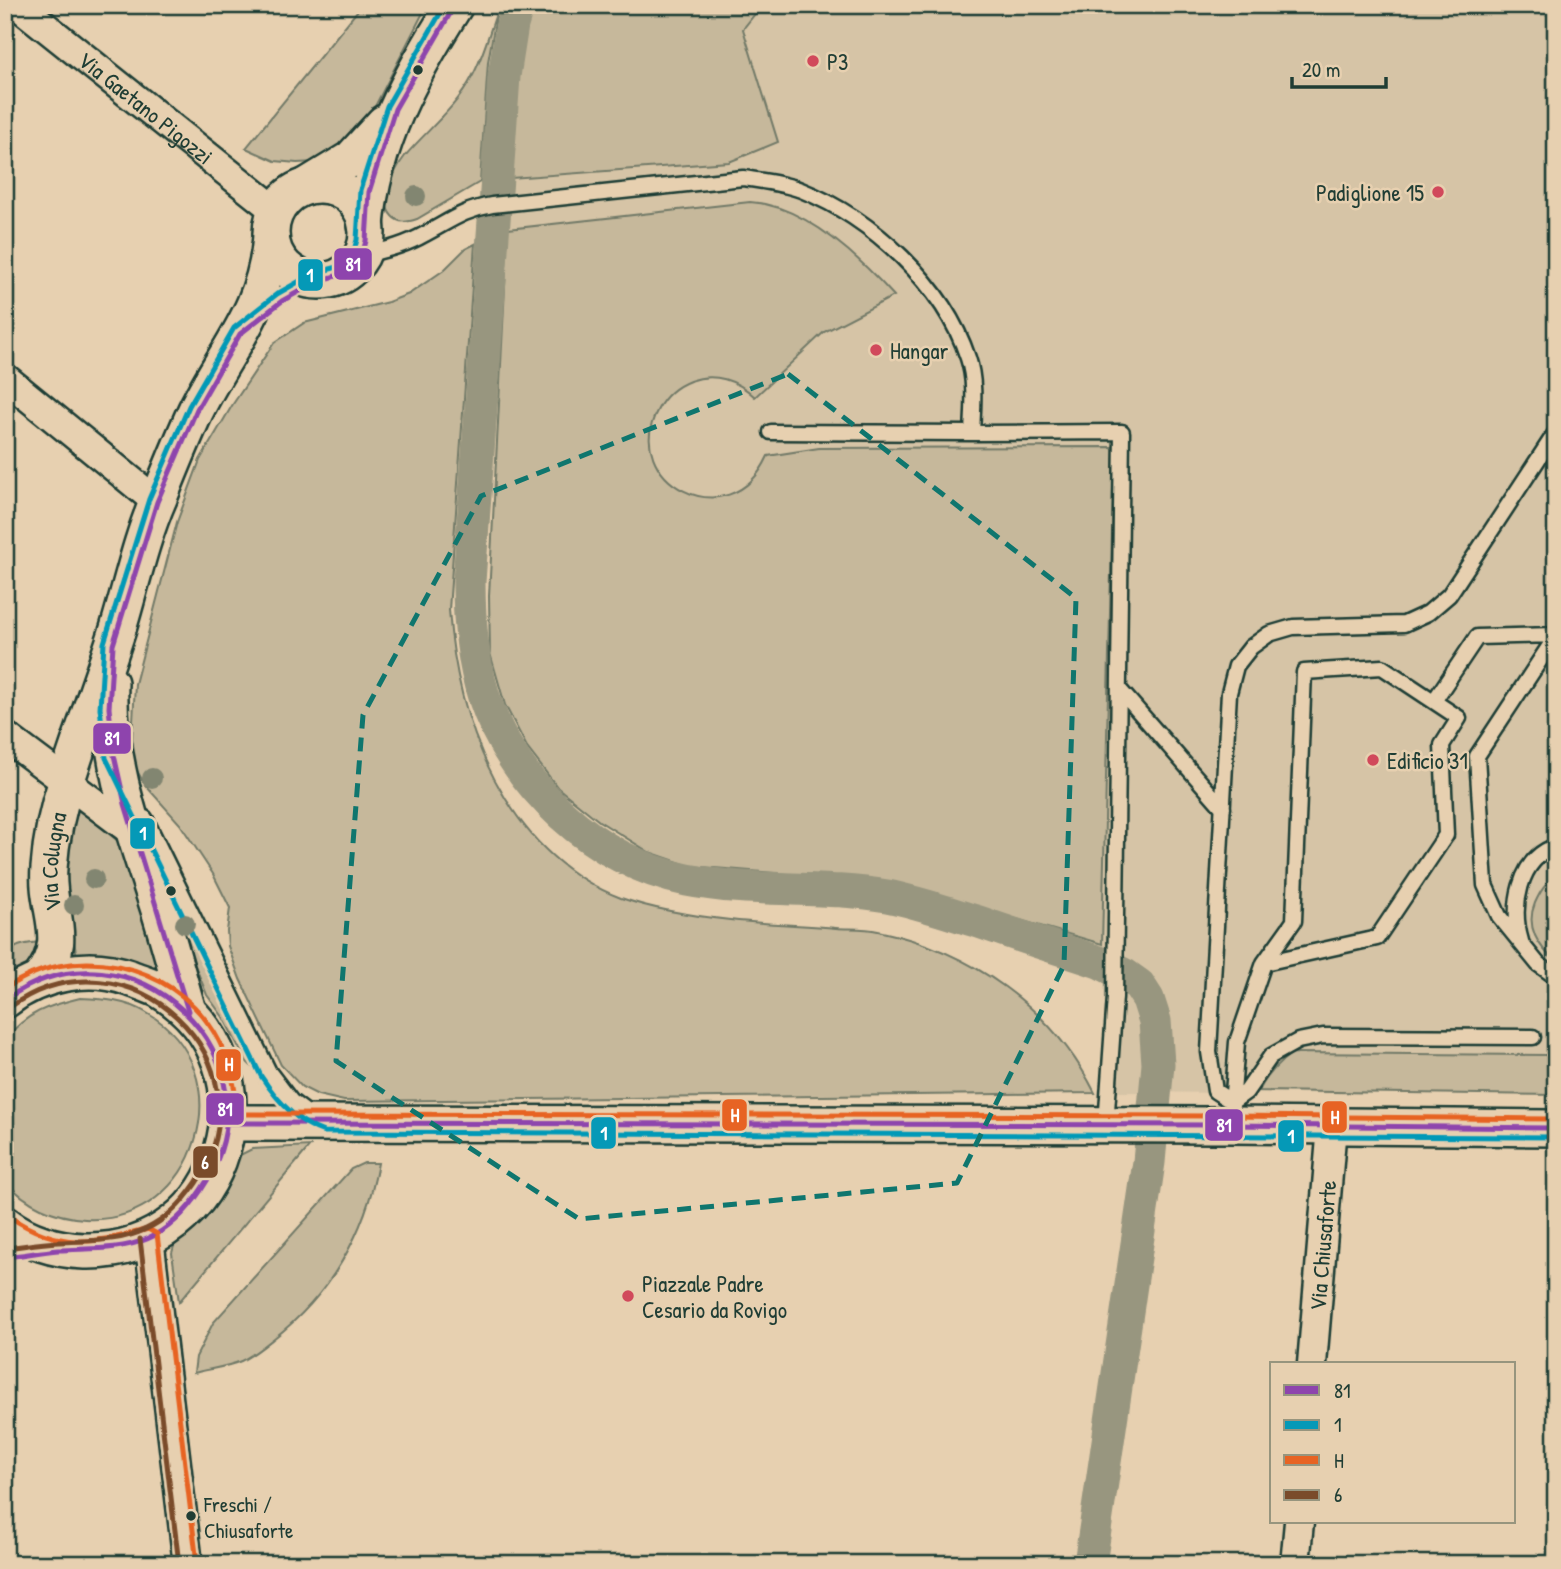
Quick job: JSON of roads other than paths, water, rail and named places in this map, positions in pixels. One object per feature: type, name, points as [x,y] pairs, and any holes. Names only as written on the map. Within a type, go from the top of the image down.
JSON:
[{"type":"street","name":"Via Gaetano Pigozzi","points":[[18,5],[274,224]]},
{"type":"street","points":[[364,240],[362,211],[353,199],[343,191],[318,184],[293,192],[274,224],[275,251],[292,273],[318,281],[343,274],[364,240],[369,192],[396,109],[455,5]]},
{"type":"street","points":[[306,187],[351,159],[396,109]]},
{"type":"street","name":"Via Colugna","points":[[40,979],[51,966],[57,948],[49,868],[66,782],[113,645],[157,502],[197,409],[260,296],[270,258],[274,224]]},
{"type":"street","name":"Via Colugna","points":[[240,334],[282,301],[318,281]]},
{"type":"street","points":[[5,378],[157,502]]},
{"type":"street","name":"Via Colugna","points":[[113,645],[109,708],[114,755],[188,1012]]},
{"type":"street","points":[[5,736],[66,782]]},
{"type":"street","name":"Via Colugna","points":[[66,782],[134,832]]},
{"type":"street","points":[[5,1000],[40,979],[68,972],[117,973],[159,989],[188,1012],[211,1042],[222,1072],[229,1105],[229,1123],[220,1158],[203,1192],[180,1218],[149,1238],[124,1247],[102,1251],[67,1250],[5,1257]]},
{"type":"street","points":[[229,1123],[1165,1125],[1231,1114],[1332,1126],[1556,1128]]},
{"type":"street","name":"Via Chiusaforte","points":[[1312,1362],[1332,1126]]},
{"type":"street","points":[[5,1224],[39,1243],[67,1250]]},
{"type":"street","points":[[149,1238],[188,1564]]},
{"type":"street","points":[[1295,1564],[1299,1524]]},
{"type":"lane","points":[[364,240],[380,252],[406,243],[468,210],[509,204],[743,178],[774,182],[802,191],[867,228],[898,253],[938,299],[957,331],[969,359],[974,386],[972,433]]},
{"type":"lane","points":[[771,432],[1122,432],[1115,948],[1118,1125]]},
{"type":"lane","points":[[1231,1114],[1215,1091],[1209,1052],[1229,693],[1236,666],[1251,647],[1269,634],[1293,627],[1404,624],[1428,613],[1449,595],[1556,432]]},
{"type":"lane","points":[[1434,701],[1477,637],[1556,636]]},
{"type":"lane","points":[[1556,636],[1477,756],[1485,885],[1499,916],[1538,964],[1556,976]]},
{"type":"lane","points":[[1231,1114],[1237,1042],[1264,963],[1294,921],[1304,672],[1382,667],[1459,718],[1441,745],[1446,835],[1377,937],[1264,963]]},
{"type":"lane","points":[[1120,690],[1223,808]]},
{"type":"lane","points":[[114,755],[269,1072],[290,1101],[302,1112],[324,1123]]},
{"type":"lane","points":[[1522,945],[1516,925],[1516,905],[1521,884],[1534,862],[1556,846]]},
{"type":"lane","points":[[1231,1114],[1271,1056],[1298,1041],[1323,1036],[1533,1037]]},
{"type":"waterway","points":[[518,5],[504,76],[469,582],[472,640],[484,697],[497,729],[515,760],[537,789],[562,815],[590,837],[653,871],[712,884],[837,891],[899,898],[1099,962],[1139,985],[1148,999],[1155,1021],[1158,1064],[1149,1162],[1090,1564]]},
{"type":"place","name":"P3","points":[[813,61]]},
{"type":"place","name":"Padiglione 15","points":[[1438,192]]},
{"type":"place","name":"Hangar","points":[[876,350]]},
{"type":"place","name":"Edificio 31","points":[[1373,760]]},
{"type":"place","name":"Piazzale Padre Cesario da Rovigo","points":[[628,1296]]},
{"type":"place","name":"Freschi / Chiusaforte","points":[[191,1516]]}]
